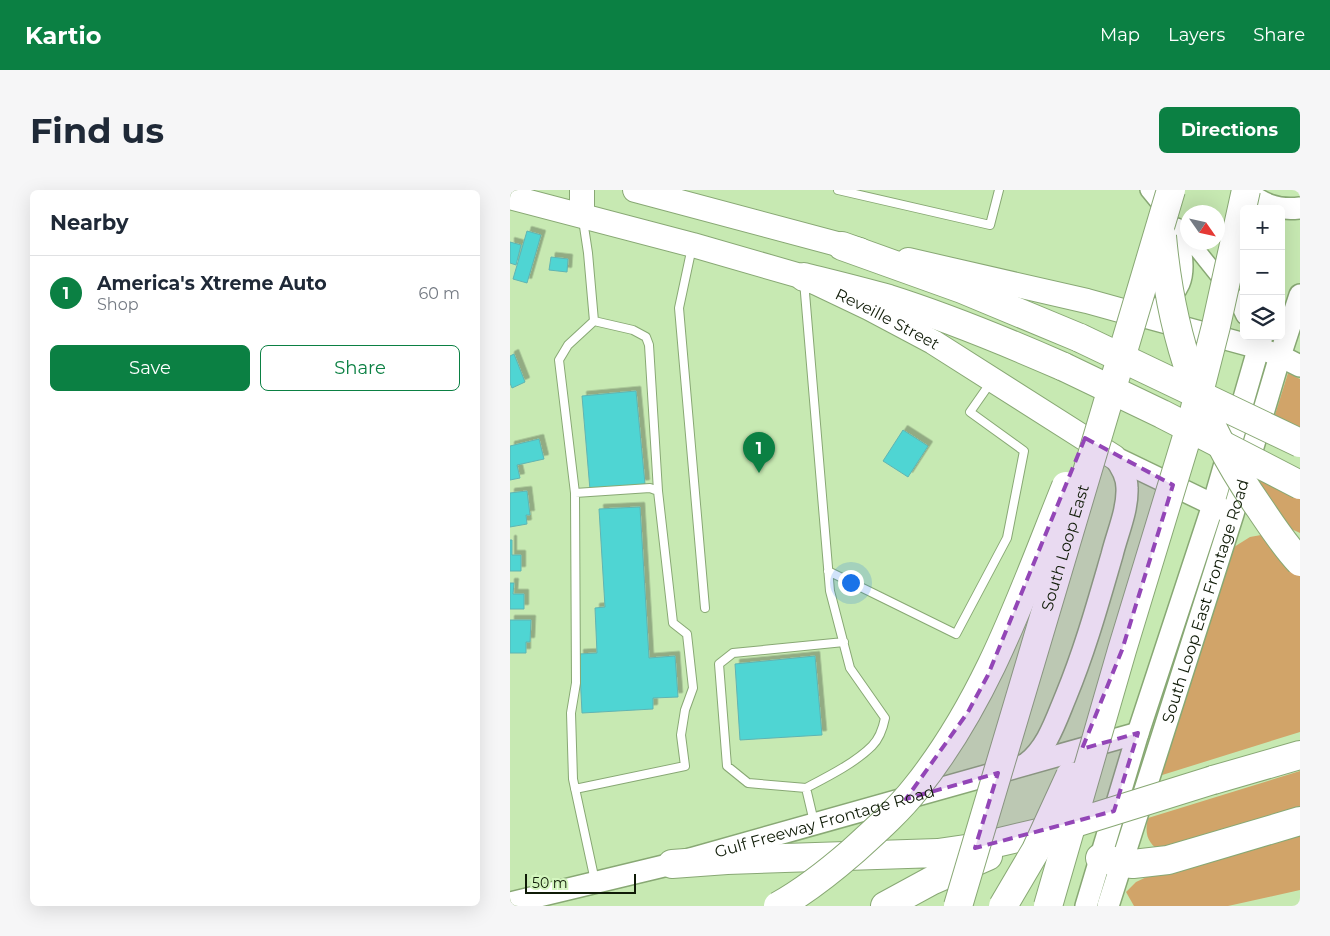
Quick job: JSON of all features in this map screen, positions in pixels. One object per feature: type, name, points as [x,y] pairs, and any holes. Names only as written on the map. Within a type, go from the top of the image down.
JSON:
[{"type":"highway","points":[[1161,190],[1164,261],[1182,348],[1195,388],[1212,430],[1246,489],[1286,546],[1300,562]]},
{"type":"highway","name":"South Loop East","points":[[958,906],[1128,313],[1171,190]]},
{"type":"highway","points":[[1048,906],[1122,650],[1192,420],[1216,326],[1243,190]]},
{"type":"highway","points":[[842,246],[962,289],[1080,338],[1300,443]]},
{"type":"highway","points":[[804,276],[888,299],[1011,344],[1153,409],[1300,485]]},
{"type":"highway","points":[[778,906],[829,871],[875,832],[916,789],[968,712],[988,675],[1009,629],[1128,313]]},
{"type":"highway","points":[[1003,906],[1036,850],[1059,804],[1122,650]]},
{"type":"highway","points":[[885,906],[931,881],[997,852],[1059,828],[1212,780],[1300,755]]},
{"type":"highway","points":[[1111,860],[1143,864],[1168,860],[1300,821]]},
{"type":"highway","points":[[672,864],[938,853],[979,847],[1059,828]]},
{"type":"main road","points":[[582,190],[582,215]]},
{"type":"main road","points":[[635,190],[842,246],[1087,301],[1128,313],[1240,336]]},
{"type":"main road","points":[[1243,190],[1264,204],[1289,210],[1300,208]]},
{"type":"main road","points":[[1243,190],[1250,205]]},
{"type":"main road","name":"Reveille Street","points":[[510,197],[804,276],[902,324],[933,342],[1114,457],[1233,514]]},
{"type":"main road","name":"South Loop East Frontage Road","points":[[1086,906],[1111,860],[1155,759],[1300,295]]},
{"type":"main road","points":[[1258,340],[1280,356],[1300,366]]},
{"type":"main road","name":"South Loop East Frontage Road","points":[[1108,906],[1111,860],[1138,733],[1213,505],[1258,340]]},
{"type":"main road","points":[[1025,765],[1035,758],[1042,749],[1056,722],[1091,629],[1126,501],[1126,478],[1121,466],[1114,457]]},
{"type":"main road","points":[[1138,733],[1155,759]]},
{"type":"main road","name":"Gulf Freeway Frontage Road","points":[[510,903],[672,864],[1138,733]]},
{"type":"street","points":[[1148,190],[1180,230]]},
{"type":"street","points":[[1128,313],[1162,305],[1176,295],[1184,282],[1186,266],[1177,226]]},
{"type":"street","points":[[1197,250],[1235,297],[1240,308]]},
{"type":"lane","points":[[838,190],[990,226],[999,190]]},
{"type":"lane","points":[[582,215],[588,252],[594,320]]},
{"type":"lane","points":[[693,245],[679,308],[705,608]]},
{"type":"lane","points":[[804,276],[830,591],[844,642],[850,668],[885,718],[882,732],[872,746],[838,772],[806,788],[748,783],[727,766],[719,664],[733,653],[844,642]]},
{"type":"lane","points":[[594,320],[568,345],[559,360],[575,493],[576,683],[571,713],[573,779],[596,883]]},
{"type":"lane","points":[[575,789],[685,766],[681,735],[685,710],[693,688],[687,634],[673,624],[658,491],[649,345],[646,337],[632,330],[594,320]]},
{"type":"lane","points":[[828,571],[956,634],[1007,538],[1024,451],[970,412],[992,380]]},
{"type":"lane","points":[[575,493],[650,488],[658,491]]},
{"type":"lane","points":[[806,788],[815,824]]},
{"type":"highlighted area","points":[[1085,438],[1173,485],[1122,650],[1082,749],[1138,733],[1114,811],[975,848],[998,773],[906,799],[968,712],[988,675]]},
{"type":"shaded area","points":[[1288,373],[1300,379],[1300,431],[1274,418]]},
{"type":"shaded area","points":[[1256,469],[1300,491],[1300,533],[1244,507]]},
{"type":"shaded area","points":[[1261,535],[1274,539],[1300,552],[1300,732],[1159,776],[1234,547],[1250,537]]},
{"type":"shaded area","points":[[1300,771],[1300,814],[1163,853],[1148,838],[1148,818]]},
{"type":"shaded area","points":[[1300,831],[1300,890],[1228,906],[1134,906],[1126,892],[1136,882],[1155,873]]},
{"type":"building","points":[[527,231],[541,235],[527,283],[513,279]]},
{"type":"building","points":[[510,242],[521,245],[516,265],[510,263]]},
{"type":"building","points":[[551,257],[568,259],[567,272],[549,270]]},
{"type":"building","points":[[514,354],[525,382],[512,388],[510,383],[510,356]]},
{"type":"building","points":[[636,391],[645,484],[590,490],[582,396]]},
{"type":"building","points":[[903,430],[928,446],[908,477],[883,461]]},
{"type":"building","points":[[539,439],[544,459],[517,465],[520,478],[510,480],[510,446]]},
{"type":"building","points":[[527,491],[530,515],[526,515],[527,524],[510,527],[510,493]]},
{"type":"building","points":[[640,507],[649,658],[675,656],[678,697],[653,698],[653,709],[582,713],[579,654],[597,653],[595,608],[605,607],[599,509]]},
{"type":"building","points":[[510,540],[512,540],[512,555],[521,555],[521,571],[510,571]]},
{"type":"building","points":[[510,583],[514,583],[513,594],[524,594],[524,609],[510,609]]},
{"type":"building","points":[[510,620],[531,620],[530,642],[526,642],[526,653],[510,653]]},
{"type":"building","points":[[815,656],[822,735],[740,740],[735,664]]},
{"type":"place","name":"America's Xtreme Auto","points":[[759,473]]}]
